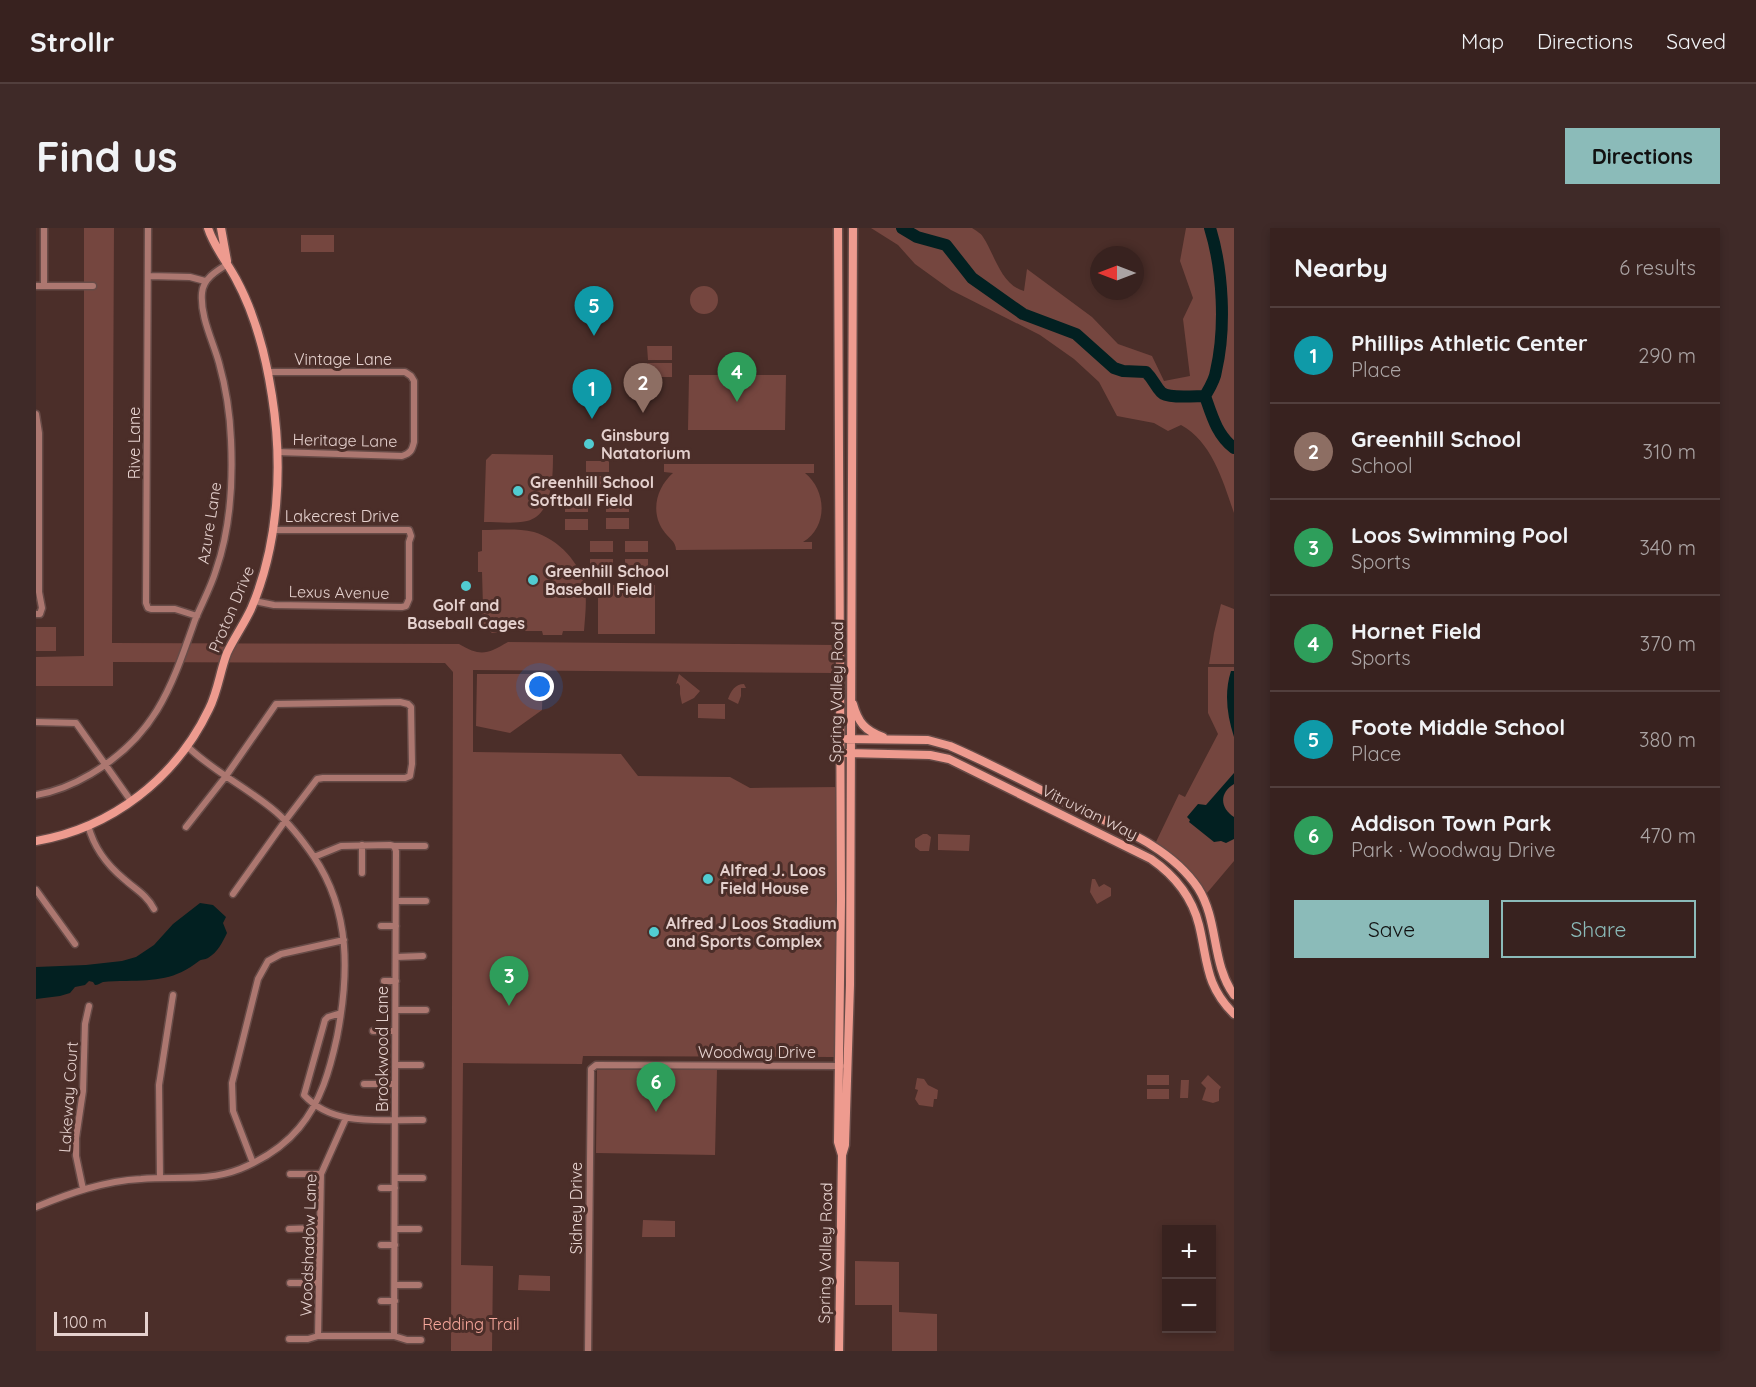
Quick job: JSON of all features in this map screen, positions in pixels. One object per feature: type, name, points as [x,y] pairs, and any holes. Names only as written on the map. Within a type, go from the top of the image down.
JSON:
[{"type":"main road","name":"Proton Drive","points":[[36,841],[74,831],[131,801],[151,787],[188,747],[215,696],[226,656],[254,601],[264,570],[276,501],[276,422],[261,344],[251,313],[237,280],[213,241],[208,228]]},
{"type":"main road","name":"Proton Drive","points":[[221,228],[228,264]]},
{"type":"main road","name":"Spring Valley Road","points":[[838,228],[841,740],[846,753]]},
{"type":"main road","name":"Spring Valley Road","points":[[839,1351],[842,1155],[845,1145],[846,753],[851,739],[854,228]]},
{"type":"main road","points":[[841,632],[852,632]]},
{"type":"main road","points":[[851,696],[858,720],[864,727],[870,732],[889,739]]},
{"type":"main road","name":"Vitruvian Way","points":[[841,740],[889,739],[936,742],[981,759],[1166,855],[1185,872],[1206,904],[1212,921],[1220,968],[1234,995]]},
{"type":"main road","name":"Vitruvian Way","points":[[846,753],[930,755],[950,759],[1159,865],[1181,886],[1194,908],[1210,978],[1217,993],[1234,1014]]},
{"type":"main road","points":[[950,759],[960,759],[975,764],[978,764],[981,759]]},
{"type":"main road","points":[[1043,806],[1050,794]]},
{"type":"main road","points":[[1159,865],[1166,855]]},
{"type":"street","points":[[44,228],[44,286]]},
{"type":"street","name":"Rive Lane","points":[[148,228],[146,603],[151,609],[174,609],[197,616]]},
{"type":"street","points":[[148,276],[190,277],[205,281],[228,264]]},
{"type":"street","name":"Azure Lane","points":[[36,795],[62,788],[106,765],[140,735],[160,707],[171,684],[217,569],[227,520],[231,440],[219,364],[203,311],[202,291],[205,281]]},
{"type":"street","points":[[36,286],[93,286]]},
{"type":"street","name":"Vintage Lane","points":[[267,372],[405,372],[414,381],[412,451]]},
{"type":"street","points":[[36,414],[39,433],[39,592],[42,608],[40,614],[36,614]]},
{"type":"street","name":"Heritage Lane","points":[[277,452],[402,456],[412,451]]},
{"type":"street","name":"Lakecrest Drive","points":[[272,530],[394,530],[404,528],[409,530],[409,589]]},
{"type":"street","name":"Lexus Avenue","points":[[254,601],[273,605],[402,607],[406,606],[409,599],[409,589]]},
{"type":"street","points":[[186,827],[226,776],[276,704],[403,702],[411,707],[412,764],[410,776],[405,778],[317,779],[233,894]]},
{"type":"street","points":[[36,722],[76,723],[131,801]]},
{"type":"street","points":[[36,1207],[83,1189],[122,1181],[212,1177],[253,1163],[281,1146],[293,1135],[315,1105],[328,1071],[341,1013],[346,974],[344,940],[332,892],[322,870],[285,821],[188,747]]},
{"type":"street","points":[[88,825],[96,849],[123,879],[145,896],[154,909]]},
{"type":"street","points":[[362,845],[362,873]]},
{"type":"street","points":[[314,858],[341,846],[424,846]]},
{"type":"street","name":"Brookwood Lane","points":[[394,846],[397,860],[394,1336]]},
{"type":"street","points":[[36,890],[75,944]]},
{"type":"street","points":[[396,901],[426,900]]},
{"type":"street","points":[[381,926],[396,926]]},
{"type":"street","points":[[253,1163],[233,1111],[232,1083],[258,979],[268,961],[280,954],[344,940]]},
{"type":"street","points":[[396,957],[423,956]]},
{"type":"street","points":[[384,981],[396,981]]},
{"type":"street","points":[[160,1178],[159,1085],[173,995]]},
{"type":"street","name":"Lakeway Court","points":[[83,1189],[76,1156],[76,1138],[83,1091],[85,1024],[89,1006]]},
{"type":"street","points":[[396,1010],[426,1010]]},
{"type":"street","points":[[341,1013],[328,1017],[323,1024],[304,1095],[315,1105],[346,1118],[423,1120]]},
{"type":"street","points":[[373,1031],[395,1031]]},
{"type":"street","points":[[395,1065],[421,1065]]},
{"type":"street","name":"Woodway Drive","points":[[594,1066],[844,1066]]},
{"type":"street","name":"Sidney Drive","points":[[588,1351],[591,1070],[594,1066]]},
{"type":"street","points":[[364,1084],[395,1084]]},
{"type":"street","name":"Woodshadow Lane","points":[[346,1118],[321,1174],[318,1336],[394,1336],[408,1340],[422,1340]]},
{"type":"street","points":[[290,1174],[321,1174]]},
{"type":"street","points":[[395,1178],[423,1178]]},
{"type":"street","points":[[381,1188],[395,1188]]},
{"type":"street","points":[[289,1228],[319,1228]]},
{"type":"street","points":[[395,1229],[419,1228]]},
{"type":"street","points":[[381,1245],[395,1245]]},
{"type":"street","points":[[290,1283],[318,1284]]},
{"type":"street","points":[[395,1285],[419,1285]]},
{"type":"street","points":[[381,1301],[395,1301]]},
{"type":"street","points":[[289,1339],[308,1339],[318,1336]]},
{"type":"green space","name":"Alfred J Loos Stadium and Sports Complex","points":[[84,228],[114,228],[112,643],[459,644],[479,652],[495,649],[508,642],[834,645],[834,673],[473,670],[473,752],[621,754],[638,776],[730,777],[750,788],[839,787],[836,1057],[583,1056],[582,1064],[463,1063],[461,1265],[493,1266],[492,1351],[451,1351],[453,672],[445,663],[113,662],[113,686],[36,686],[36,657],[84,656]]},
{"type":"green space","points":[[871,228],[972,228],[980,233],[1004,276],[1016,288],[1024,291],[1027,269],[1092,317],[1118,344],[1152,356],[1164,381],[1190,376],[1183,319],[1193,298],[1180,261],[1186,228],[1234,228],[1234,513],[1215,463],[1201,441],[1192,432],[1181,425],[1168,431],[1154,423],[1117,416],[1099,382],[1074,359],[1040,335],[951,290],[915,264],[898,245]]},
{"type":"green space","points":[[301,235],[334,235],[334,252],[301,252]]},
{"type":"green space","points":[[704,286],[714,290],[718,300],[714,310],[704,314],[694,310],[690,300],[694,290]]},
{"type":"green space","points":[[647,346],[672,346],[672,360],[648,360]]},
{"type":"green space","points":[[648,363],[672,363],[672,377],[648,377]]},
{"type":"green space","points":[[689,375],[786,375],[785,430],[688,430]]},
{"type":"green space","name":"Greenhill School Softball Field","points":[[492,454],[553,455],[550,493],[547,503],[536,517],[517,522],[484,522],[486,460]]},
{"type":"green space","points":[[586,461],[609,461],[609,472],[586,472]]},
{"type":"green space","points":[[664,464],[814,464],[814,473],[805,473],[817,489],[822,509],[817,527],[803,542],[812,542],[812,549],[676,550],[659,523],[657,515],[659,492],[673,473],[664,472]]},
{"type":"green space","points":[[586,476],[609,476],[609,487],[586,487]]},
{"type":"green space","points":[[565,501],[588,501],[588,512],[565,512]]},
{"type":"green space","points":[[606,501],[629,501],[629,512],[606,512]]},
{"type":"green space","points":[[606,518],[629,518],[629,529],[606,529]]},
{"type":"green space","points":[[565,519],[588,519],[588,530],[565,530]]},
{"type":"green space","name":"Greenhill School Baseball Field","points":[[482,530],[534,532],[560,546],[573,561],[583,579],[586,604],[584,631],[563,631],[562,635],[543,635],[542,631],[492,633],[484,626],[481,619],[482,572],[478,572],[478,552],[482,551]]},
{"type":"green space","points":[[590,541],[613,541],[613,552],[590,552]]},
{"type":"green space","points":[[625,541],[648,541],[648,552],[625,552]]},
{"type":"green space","points":[[590,559],[613,559],[613,569],[590,570]]},
{"type":"green space","points":[[625,559],[648,559],[648,570],[625,570]]},
{"type":"green space","points":[[598,585],[655,585],[655,634],[598,634]]},
{"type":"green space","points":[[1221,604],[1234,609],[1234,664],[1209,664]]},
{"type":"green space","points":[[36,627],[56,627],[56,651],[36,651]]},
{"type":"green space","points":[[1208,667],[1234,667],[1234,861],[1207,893],[1184,865],[1155,844],[1179,794],[1185,797],[1218,734],[1208,713]]},
{"type":"green space","points":[[477,674],[543,674],[542,710],[510,733],[476,726]]},
{"type":"green space","points":[[679,674],[700,691],[694,698],[682,704],[680,686],[676,684]]},
{"type":"green space","points":[[744,684],[746,688],[741,688],[738,704],[728,699],[734,688]]},
{"type":"green space","points":[[698,704],[725,704],[725,719],[698,718]]},
{"type":"green space","points":[[923,834],[931,837],[929,851],[920,851],[915,847],[915,839]]},
{"type":"green space","points":[[938,834],[970,835],[969,851],[938,850]]},
{"type":"green space","points":[[1092,879],[1095,879],[1099,887],[1104,884],[1111,888],[1111,896],[1097,904],[1090,892]]},
{"type":"green space","points":[[597,1070],[717,1070],[715,1155],[596,1153]]},
{"type":"green space","points":[[1147,1075],[1169,1075],[1169,1085],[1147,1085]]},
{"type":"green space","points":[[1208,1075],[1221,1087],[1219,1101],[1213,1103],[1202,1100],[1206,1088],[1201,1083]]},
{"type":"green space","points":[[917,1078],[924,1079],[928,1085],[938,1090],[933,1107],[919,1105],[915,1099],[918,1090],[915,1089]]},
{"type":"green space","points":[[1181,1080],[1189,1080],[1188,1098],[1180,1098]]},
{"type":"green space","points":[[1147,1089],[1169,1089],[1169,1099],[1147,1099]]},
{"type":"green space","points":[[643,1220],[675,1221],[675,1237],[642,1237]]},
{"type":"green space","points":[[855,1261],[899,1262],[899,1312],[937,1314],[937,1351],[892,1351],[892,1305],[855,1305]]},
{"type":"green space","points":[[519,1275],[550,1276],[550,1291],[518,1290]]},
{"type":"water","points":[[1231,671],[1234,671],[1234,737],[1227,704]]},
{"type":"water","points":[[1234,773],[1234,784],[1226,792],[1223,800],[1226,809],[1234,817],[1234,839],[1226,843],[1214,842],[1189,822],[1187,817],[1198,804],[1206,805]]},
{"type":"water","points":[[200,903],[213,905],[226,917],[223,923],[227,933],[217,950],[208,958],[165,978],[103,982],[95,985],[89,981],[85,985],[75,987],[70,993],[36,999],[36,967],[86,965],[136,957],[154,945],[173,924]]},
{"type":"waterway","points":[[902,228],[917,237],[946,245],[972,278],[1023,314],[1076,334],[1114,368],[1123,371],[1146,372],[1164,394],[1205,396]]},
{"type":"waterway","points":[[1210,228],[1218,262],[1222,318],[1215,374],[1205,396],[1219,431],[1234,448]]},
{"type":"place","name":"Foote Middle School","points":[[594,336]]},
{"type":"place","name":"Hornet Field","points":[[737,402]]},
{"type":"place","name":"Greenhill School","points":[[643,413]]},
{"type":"place","name":"Phillips Athletic Center","points":[[592,419]]},
{"type":"place","name":"Ginsburg Natatorium","points":[[589,444]]},
{"type":"place","name":"Greenhill School Softball Field","points":[[518,491]]},
{"type":"place","name":"Greenhill School Baseball Field","points":[[533,580]]},
{"type":"place","name":"Golf and Baseball Cages","points":[[466,586]]},
{"type":"place","name":"Alfred J. Loos Field House","points":[[708,879]]},
{"type":"place","name":"Alfred J Loos Stadium and Sports Complex","points":[[654,932]]},
{"type":"place","name":"Loos Swimming Pool","points":[[509,1006]]},
{"type":"place","name":"Addison Town Park","points":[[656,1112]]},
{"type":"park label","name":"Redding Trail","points":[[471,1324]]}]
